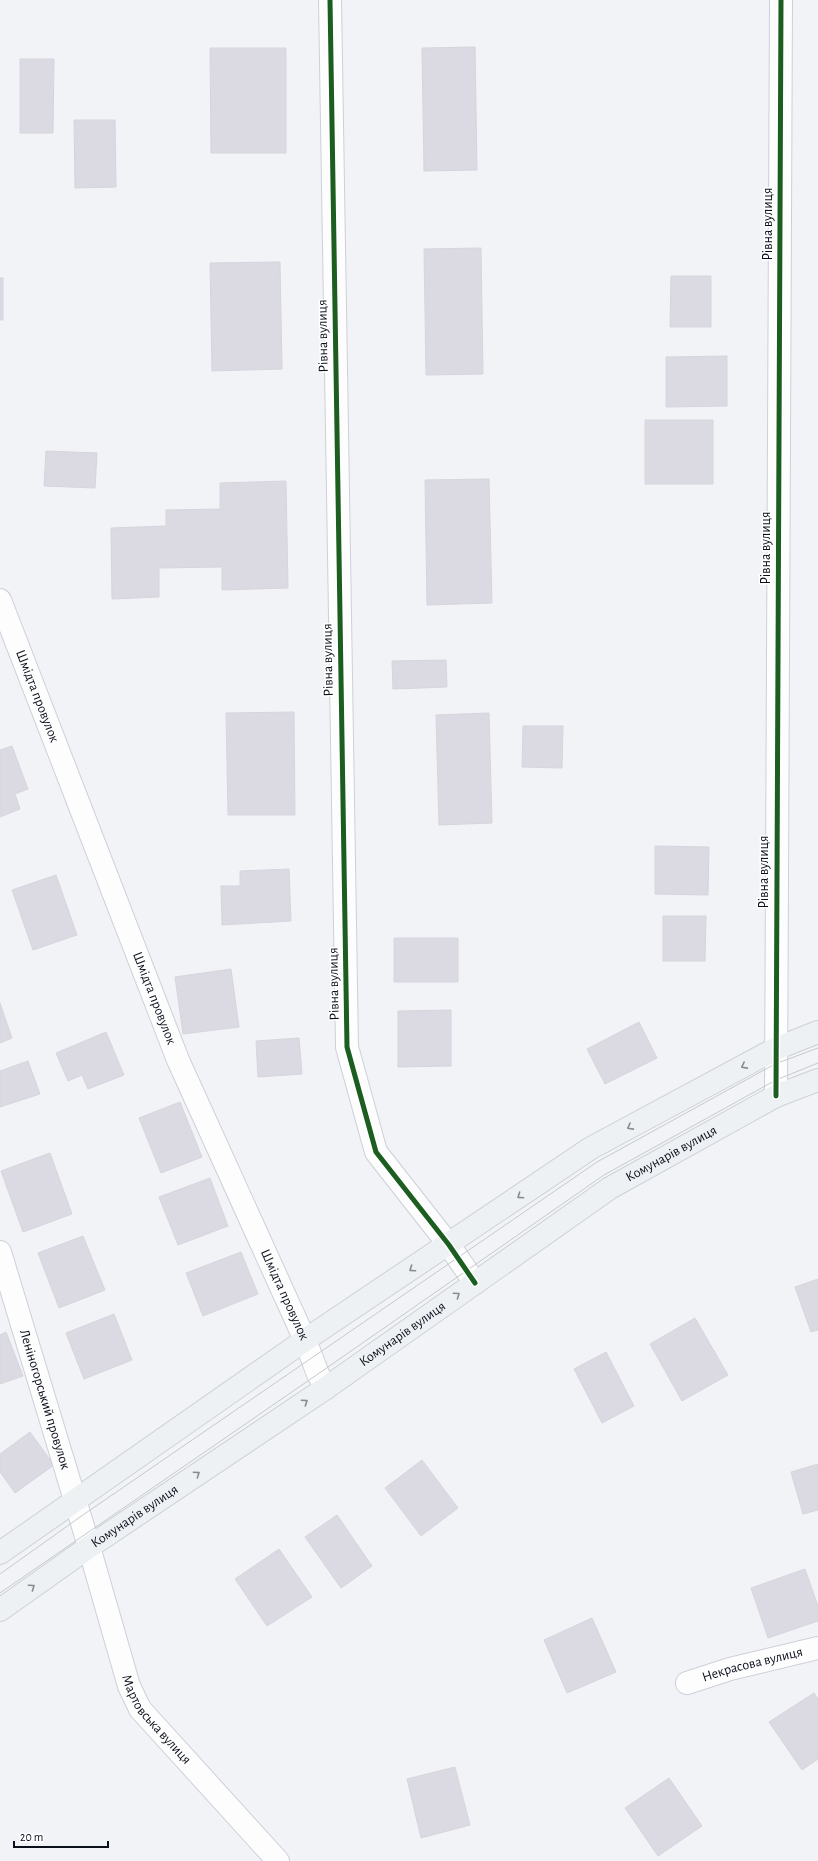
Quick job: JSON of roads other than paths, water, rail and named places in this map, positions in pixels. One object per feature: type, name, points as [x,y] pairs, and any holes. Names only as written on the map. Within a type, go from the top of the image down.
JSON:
[{"type":"street","name":"Рівна вулиця","points":[[330,0],[347,1047],[376,1152],[449,1245],[475,1283]]},
{"type":"street","name":"Рівна вулиця","points":[[776,1096],[775,1049],[781,0]]},
{"type":"street","name":"Шмідта провулок","points":[[0,600],[178,1060],[305,1340],[318,1374],[326,1388]]},
{"type":"street","points":[[0,1553],[305,1340],[449,1245],[590,1148],[775,1049],[818,1032]]},
{"type":"street","name":"Комунарів вулиця","points":[[0,1610],[89,1547],[326,1388],[610,1188],[776,1096],[818,1080]]},
{"type":"street","name":"Леніногорський провулок","points":[[0,1252],[89,1547]]},
{"type":"street","name":"Мартовська вулиця","points":[[89,1547],[129,1686],[140,1709],[278,1861]]},
{"type":"street","name":"Некрасова вулиця","points":[[687,1683],[730,1668],[818,1648]]},
{"type":"tram line","points":[[0,1574],[80,1517],[597,1162],[775,1064],[818,1048]]},
{"type":"tram line","points":[[0,1593],[604,1175],[776,1080],[818,1063]]}]
